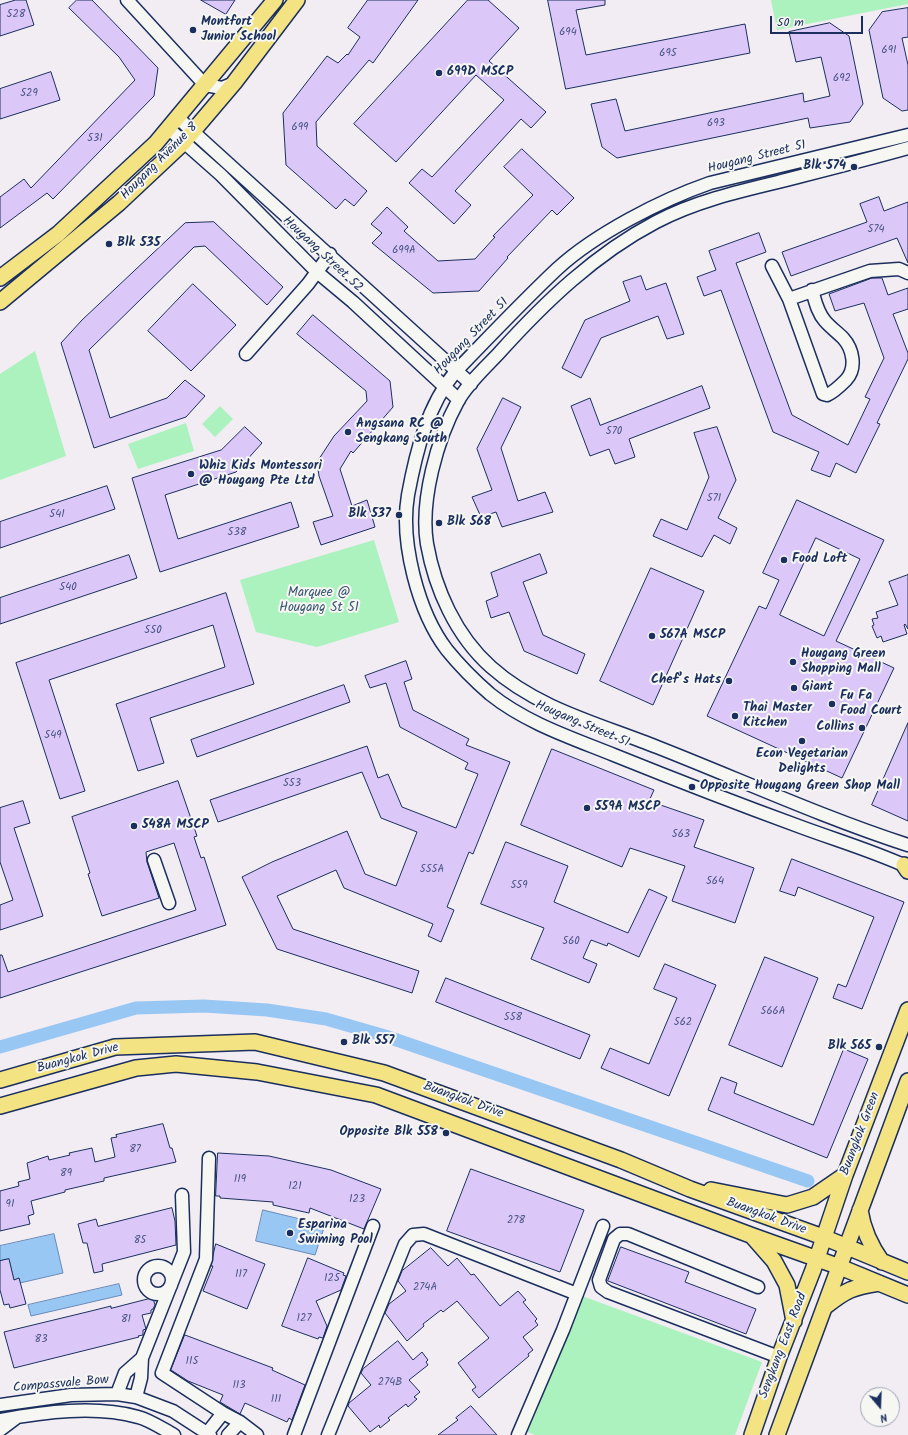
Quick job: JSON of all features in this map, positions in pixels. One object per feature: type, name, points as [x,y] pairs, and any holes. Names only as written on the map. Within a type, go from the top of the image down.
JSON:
[{"type":"main road","name":"Hougang Avenue 8","points":[[0,278],[58,234],[173,124],[275,0]]},
{"type":"main road","name":"Hougang Avenue 8","points":[[0,302],[119,203],[188,137],[234,82],[297,0]]},
{"type":"main road","name":"Buangkok Green","points":[[816,1258],[845,1175],[908,1010]]},
{"type":"main road","name":"Buangkok Drive","points":[[0,1080],[115,1047],[254,1042],[384,1073],[621,1160],[690,1189],[823,1237],[908,1272]]},
{"type":"main road","name":"Buangkok Drive","points":[[0,1106],[136,1068],[176,1064],[257,1072],[376,1094],[753,1236],[840,1267],[908,1295]]},
{"type":"main road","name":"Buangkok Green","points":[[840,1267],[846,1246],[908,1081]]},
{"type":"main road","points":[[690,1189],[716,1190],[787,1205],[813,1197],[845,1175]]},
{"type":"main road","points":[[860,1210],[862,1227],[873,1249],[882,1262]]},
{"type":"main road","points":[[753,1236],[774,1261],[787,1286],[794,1321]]},
{"type":"main road","name":"Sengkang East Road","points":[[752,1435],[816,1258]]},
{"type":"main road","name":"Sengkang East Road","points":[[777,1435],[840,1267]]},
{"type":"main road","points":[[825,1306],[841,1293],[854,1287],[879,1283]]},
{"type":"street","points":[[127,0],[205,85],[222,88],[234,82]]},
{"type":"street","name":"Hougang Street 52","points":[[173,124],[330,254],[471,384]]},
{"type":"street","name":"Hougang Street 51","points":[[907,868],[538,724],[492,695],[472,678],[447,650],[434,628],[421,599],[406,536],[405,514],[415,459],[429,419],[443,386],[557,269],[580,251],[654,206],[710,183],[908,135]]},
{"type":"street","name":"Hougang Street 52","points":[[188,137],[221,175],[317,272],[353,302],[459,400]]},
{"type":"street","name":"Hougang Street 51","points":[[908,148],[719,197],[682,210],[655,222],[610,249],[562,288],[525,324],[471,384],[459,400],[444,432],[432,468],[426,506],[427,542],[436,579],[450,614],[469,642],[489,666],[512,684],[541,701],[578,718],[658,747],[866,832],[908,845]]},
{"type":"street","points":[[246,354],[317,272],[330,254]]},
{"type":"street","points":[[772,266],[789,299],[823,394],[827,395],[831,394],[848,377],[852,370],[853,360],[844,339],[825,321],[819,313],[812,290]]},
{"type":"street","points":[[789,299],[870,271],[899,269],[908,273]]},
{"type":"street","points":[[154,860],[169,903]]},
{"type":"street","points":[[210,1158],[206,1259],[162,1373],[223,1413],[240,1422],[257,1435]]},
{"type":"street","points":[[136,1397],[141,1378],[142,1358],[184,1252],[182,1195]]},
{"type":"street","points":[[294,1435],[373,1226]]},
{"type":"street","points":[[518,1435],[604,1226]]},
{"type":"street","points":[[328,1435],[405,1244],[413,1235],[424,1234],[577,1294]]},
{"type":"street","points":[[758,1287],[628,1234],[620,1234],[614,1239],[599,1280],[601,1287],[608,1292],[779,1357]]},
{"type":"street","points":[[117,1394],[125,1373],[142,1358]]},
{"type":"street","name":"Compassvale Bow","points":[[0,1405],[71,1395],[117,1394],[136,1397],[173,1412],[209,1434]]},
{"type":"street","points":[[0,1400],[14,1402]]},
{"type":"street","points":[[0,1420],[16,1417],[73,1412],[106,1411],[139,1417],[174,1435]]},
{"type":"street","points":[[209,1434],[223,1413]]},
{"type":"street","points":[[0,1430],[16,1417]]},
{"type":"street","points":[[228,1435],[240,1422]]},
{"type":"green space","points":[[771,0],[908,0],[908,4],[777,30]]},
{"type":"green space","points":[[35,351],[66,456],[0,480],[0,374]]},
{"type":"green space","points":[[220,406],[233,419],[215,437],[202,424]]},
{"type":"green space","points":[[186,423],[194,451],[138,469],[128,444]]},
{"type":"green space","name":"Marquee @ Hougang St 51","points":[[374,540],[399,622],[317,647],[256,632],[240,580]]},
{"type":"green space","points":[[582,1296],[762,1362],[735,1435],[535,1435],[525,1431]]},
{"type":"water","name":"Esparina Swiming Pool","points":[[263,1210],[325,1225],[315,1255],[256,1241]]},
{"type":"water","points":[[54,1234],[63,1273],[20,1283],[19,1278],[14,1280],[9,1259],[0,1261],[0,1246]]},
{"type":"water","points":[[119,1284],[122,1295],[31,1316],[28,1305]]},
{"type":"building","points":[[16,0],[26,0],[34,25],[0,36],[0,5]]},
{"type":"building","points":[[77,0],[92,0],[158,68],[154,96],[53,199],[47,193],[0,228],[0,197],[24,179],[31,188],[135,80],[119,57],[69,8]]},
{"type":"building","points":[[201,0],[235,0],[226,14]]},
{"type":"building","points":[[368,0],[418,0],[373,63],[369,60],[316,122],[317,146],[367,191],[354,206],[345,199],[336,209],[286,165],[283,113],[327,56],[338,63],[347,54],[348,55],[360,37],[348,28]]},
{"type":"building","name":"699D MSCP","points":[[468,0],[488,0],[519,28],[489,61],[546,112],[531,128],[521,119],[455,191],[471,205],[454,224],[409,183],[422,169],[432,177],[504,100],[476,75],[396,162],[354,124]]},
{"type":"building","points":[[548,0],[605,0],[605,5],[576,10],[586,55],[745,24],[750,53],[566,89]]},
{"type":"building","points":[[908,8],[908,37],[902,38],[908,65],[908,110],[902,111],[883,98],[869,30],[882,12]]},
{"type":"building","points":[[830,23],[849,36],[863,104],[850,122],[810,128],[808,118],[617,158],[602,147],[591,104],[616,99],[625,131],[803,93],[804,102],[830,96],[821,57],[796,62],[789,32]]},
{"type":"building","points":[[51,72],[60,100],[0,119],[0,89]]},
{"type":"building","points":[[522,149],[574,198],[557,215],[552,210],[507,257],[508,258],[479,291],[433,293],[372,243],[382,233],[371,224],[387,207],[408,227],[404,231],[438,261],[475,259],[495,237],[493,236],[533,195],[504,167]]},
{"type":"building","points":[[879,197],[884,211],[908,202],[908,263],[897,238],[791,276],[782,252],[867,222],[860,204]]},
{"type":"building","points":[[214,222],[283,287],[267,305],[205,246],[194,247],[89,350],[110,418],[167,398],[185,380],[205,396],[186,417],[94,448],[61,343],[82,320],[185,223]]},
{"type":"building","points":[[759,233],[766,252],[736,263],[792,415],[848,445],[870,399],[865,397],[884,358],[864,303],[835,311],[829,294],[872,278],[882,278],[888,295],[908,288],[908,309],[893,314],[908,353],[908,359],[877,423],[880,424],[856,473],[836,463],[830,477],[811,470],[819,452],[773,432],[721,290],[704,296],[697,277],[716,270],[709,251]]},
{"type":"building","points":[[641,276],[646,290],[666,283],[684,334],[667,339],[658,316],[601,338],[581,378],[562,368],[585,320],[630,301],[623,282]]},
{"type":"building","points":[[193,284],[236,325],[191,371],[148,331]]},
{"type":"building","points":[[313,315],[390,381],[393,407],[353,453],[351,451],[340,469],[352,506],[367,500],[375,527],[321,545],[313,522],[333,516],[319,476],[317,462],[334,436],[367,401],[366,391],[297,334]]},
{"type":"building","points":[[702,386],[710,408],[629,439],[635,457],[615,464],[609,449],[590,456],[571,406],[590,398],[600,425]]},
{"type":"building","points":[[503,398],[521,407],[501,448],[518,501],[545,492],[553,512],[502,527],[496,512],[481,517],[472,497],[492,490],[477,449]]},
{"type":"building","points":[[245,427],[262,443],[236,472],[165,495],[178,539],[291,502],[299,527],[160,572],[132,478],[221,450]]},
{"type":"building","points":[[717,427],[736,480],[718,518],[737,528],[730,544],[714,535],[702,557],[653,536],[661,519],[687,530],[709,477],[694,433]]},
{"type":"building","points":[[107,486],[115,509],[0,548],[0,522]]},
{"type":"building","points":[[797,500],[884,540],[836,641],[894,668],[842,778],[707,716],[759,606],[766,609],[779,580],[763,573]],"holes":[[[816,538],[860,559],[824,636],[780,615]]]},
{"type":"building","points":[[540,554],[547,573],[523,582],[543,635],[585,654],[577,674],[524,651],[509,612],[491,618],[486,601],[498,596],[491,573]]},
{"type":"building","points":[[129,555],[137,578],[0,624],[0,598]]},
{"type":"building","name":"567A MSCP","points":[[651,568],[704,591],[653,705],[600,681]]},
{"type":"building","points":[[908,575],[908,629],[905,624],[904,625],[907,634],[883,642],[881,636],[877,638],[872,626],[874,625],[872,619],[878,618],[876,612],[898,605],[889,582]]},
{"type":"building","points":[[226,593],[254,684],[150,718],[164,763],[138,771],[116,704],[225,667],[213,625],[49,680],[85,791],[60,799],[16,663]]},
{"type":"building","points":[[406,661],[412,679],[404,682],[413,710],[469,739],[466,745],[510,762],[473,854],[469,852],[447,907],[454,910],[441,942],[428,936],[433,924],[344,888],[336,870],[277,896],[293,929],[419,971],[412,993],[277,949],[242,877],[272,862],[347,831],[365,874],[396,886],[417,832],[381,818],[362,772],[218,822],[210,800],[367,746],[378,778],[388,774],[402,807],[456,828],[478,774],[465,769],[468,763],[400,727],[386,683],[370,688],[365,676]]},
{"type":"building","points":[[344,685],[350,702],[197,757],[191,740]]},
{"type":"building","points":[[908,723],[908,821],[872,805]]},
{"type":"building","points":[[552,749],[654,790],[649,801],[704,820],[694,847],[754,868],[735,923],[672,901],[685,866],[630,848],[622,867],[521,825]]},
{"type":"building","points":[[178,781],[197,836],[194,837],[201,858],[204,857],[226,925],[0,998],[0,955],[2,955],[8,972],[196,910],[174,843],[146,852],[147,862],[159,898],[102,916],[88,874],[90,873],[72,817]]},
{"type":"building","points":[[23,801],[30,823],[14,828],[43,916],[0,930],[0,905],[13,900],[0,862],[0,808]]},
{"type":"building","points":[[506,842],[568,866],[554,902],[628,933],[649,889],[667,897],[639,957],[608,943],[607,946],[591,940],[583,958],[597,964],[589,983],[531,959],[544,928],[481,904]]},
{"type":"building","points":[[792,859],[904,902],[862,1009],[833,998],[838,984],[846,987],[874,917],[798,887],[795,896],[780,891]]},
{"type":"building","points":[[765,957],[818,978],[782,1067],[729,1045]]},
{"type":"building","points":[[665,964],[716,985],[669,1096],[601,1068],[610,1048],[649,1064],[677,998],[654,989]]},
{"type":"building","points":[[446,978],[590,1035],[580,1059],[436,1002]]},
{"type":"building","points":[[844,1049],[868,1059],[827,1158],[708,1110],[721,1077],[737,1083],[734,1093],[813,1125]]},
{"type":"building","points":[[163,1124],[176,1162],[104,1178],[104,1181],[65,1190],[65,1192],[31,1201],[34,1214],[28,1216],[30,1224],[0,1231],[0,1191],[19,1186],[18,1182],[30,1179],[27,1163],[48,1156],[49,1160],[70,1155],[69,1153],[92,1148],[95,1162],[115,1157],[111,1138],[117,1137],[116,1135]]},
{"type":"building","points":[[218,1153],[269,1156],[331,1170],[381,1189],[364,1229],[310,1208],[309,1213],[273,1205],[273,1202],[220,1198],[220,1196],[216,1196]]},
{"type":"building","points":[[471,1169],[584,1210],[560,1272],[447,1231]]},
{"type":"building","points":[[172,1208],[175,1221],[176,1245],[102,1264],[103,1271],[94,1273],[87,1243],[83,1243],[78,1224],[96,1219],[98,1226]]},
{"type":"building","points":[[216,1244],[265,1264],[247,1309],[203,1291],[213,1266],[211,1266]]},
{"type":"building","points":[[621,1247],[689,1272],[685,1282],[756,1309],[746,1334],[608,1281]]},
{"type":"building","points":[[431,1248],[448,1266],[457,1258],[471,1275],[474,1274],[500,1306],[518,1291],[526,1300],[523,1302],[537,1319],[535,1321],[538,1325],[523,1337],[533,1350],[528,1354],[529,1356],[479,1398],[472,1390],[476,1387],[458,1363],[489,1338],[457,1301],[443,1312],[441,1310],[423,1324],[424,1326],[407,1341],[385,1313],[389,1304],[406,1291],[398,1281],[402,1271]]},
{"type":"building","points":[[308,1258],[344,1273],[343,1275],[346,1276],[341,1290],[316,1301],[327,1326],[323,1338],[319,1337],[318,1339],[282,1326]]},
{"type":"building","points":[[9,1259],[14,1280],[19,1278],[26,1304],[10,1308],[9,1304],[4,1305],[0,1290],[0,1261]]},
{"type":"building","points":[[153,1298],[155,1305],[151,1310],[151,1313],[142,1315],[146,1329],[143,1330],[143,1335],[14,1368],[4,1332],[111,1306],[111,1308]]},
{"type":"building","points":[[185,1335],[273,1368],[272,1370],[305,1385],[292,1420],[289,1418],[287,1422],[245,1403],[240,1414],[220,1402],[223,1395],[188,1381],[171,1370]]},
{"type":"building","points":[[398,1341],[413,1360],[422,1352],[428,1360],[426,1362],[428,1365],[409,1380],[420,1392],[414,1397],[417,1399],[408,1407],[406,1404],[388,1418],[390,1420],[380,1428],[379,1425],[370,1432],[348,1406],[349,1403],[371,1385],[361,1373],[363,1369]]},
{"type":"building","points":[[471,1406],[497,1435],[438,1435],[458,1420],[456,1418]]},
{"type":"waterway","points":[[0,1047],[136,1008],[204,1006],[267,1010],[326,1019],[385,1036],[808,1181]]},
{"type":"place","name":"Montfort Junior School","points":[[193,30]]},
{"type":"place","name":"699D MSCP","points":[[439,73]]},
{"type":"place","name":"Blk 574","points":[[854,167]]},
{"type":"place","name":"Blk 535","points":[[109,244]]},
{"type":"place","name":"Angsana RC @ Sengkang South","points":[[348,432]]},
{"type":"place","name":"Whiz Kids Montessori @ Hougang Pte Ltd","points":[[191,474]]},
{"type":"place","name":"Blk 537","points":[[399,515]]},
{"type":"place","name":"Blk 568","points":[[439,523]]},
{"type":"place","name":"Food Loft","points":[[784,560]]},
{"type":"place","name":"567A MSCP","points":[[652,636]]},
{"type":"place","name":"Hougang Green Shopping Mall","points":[[793,662]]},
{"type":"place","name":"Chef’s Hats","points":[[729,681]]},
{"type":"place","name":"Giant","points":[[794,688]]},
{"type":"place","name":"Fu Fa Food Court","points":[[832,704]]},
{"type":"place","name":"Thai Master Kitchen","points":[[735,716]]},
{"type":"place","name":"Collins","points":[[862,728]]},
{"type":"place","name":"Econ Vegetarian Delights","points":[[802,741]]},
{"type":"place","name":"Opposite Hougang Green Shop Mall","points":[[692,787]]},
{"type":"place","name":"559A MSCP","points":[[587,808]]},
{"type":"place","name":"548A MSCP","points":[[134,826]]},
{"type":"place","name":"Blk 557","points":[[344,1042]]},
{"type":"place","name":"Blk 565","points":[[879,1047]]},
{"type":"place","name":"Opposite Blk 558","points":[[446,1133]]},
{"type":"place","name":"Esparina Swiming Pool","points":[[290,1233]]}]
